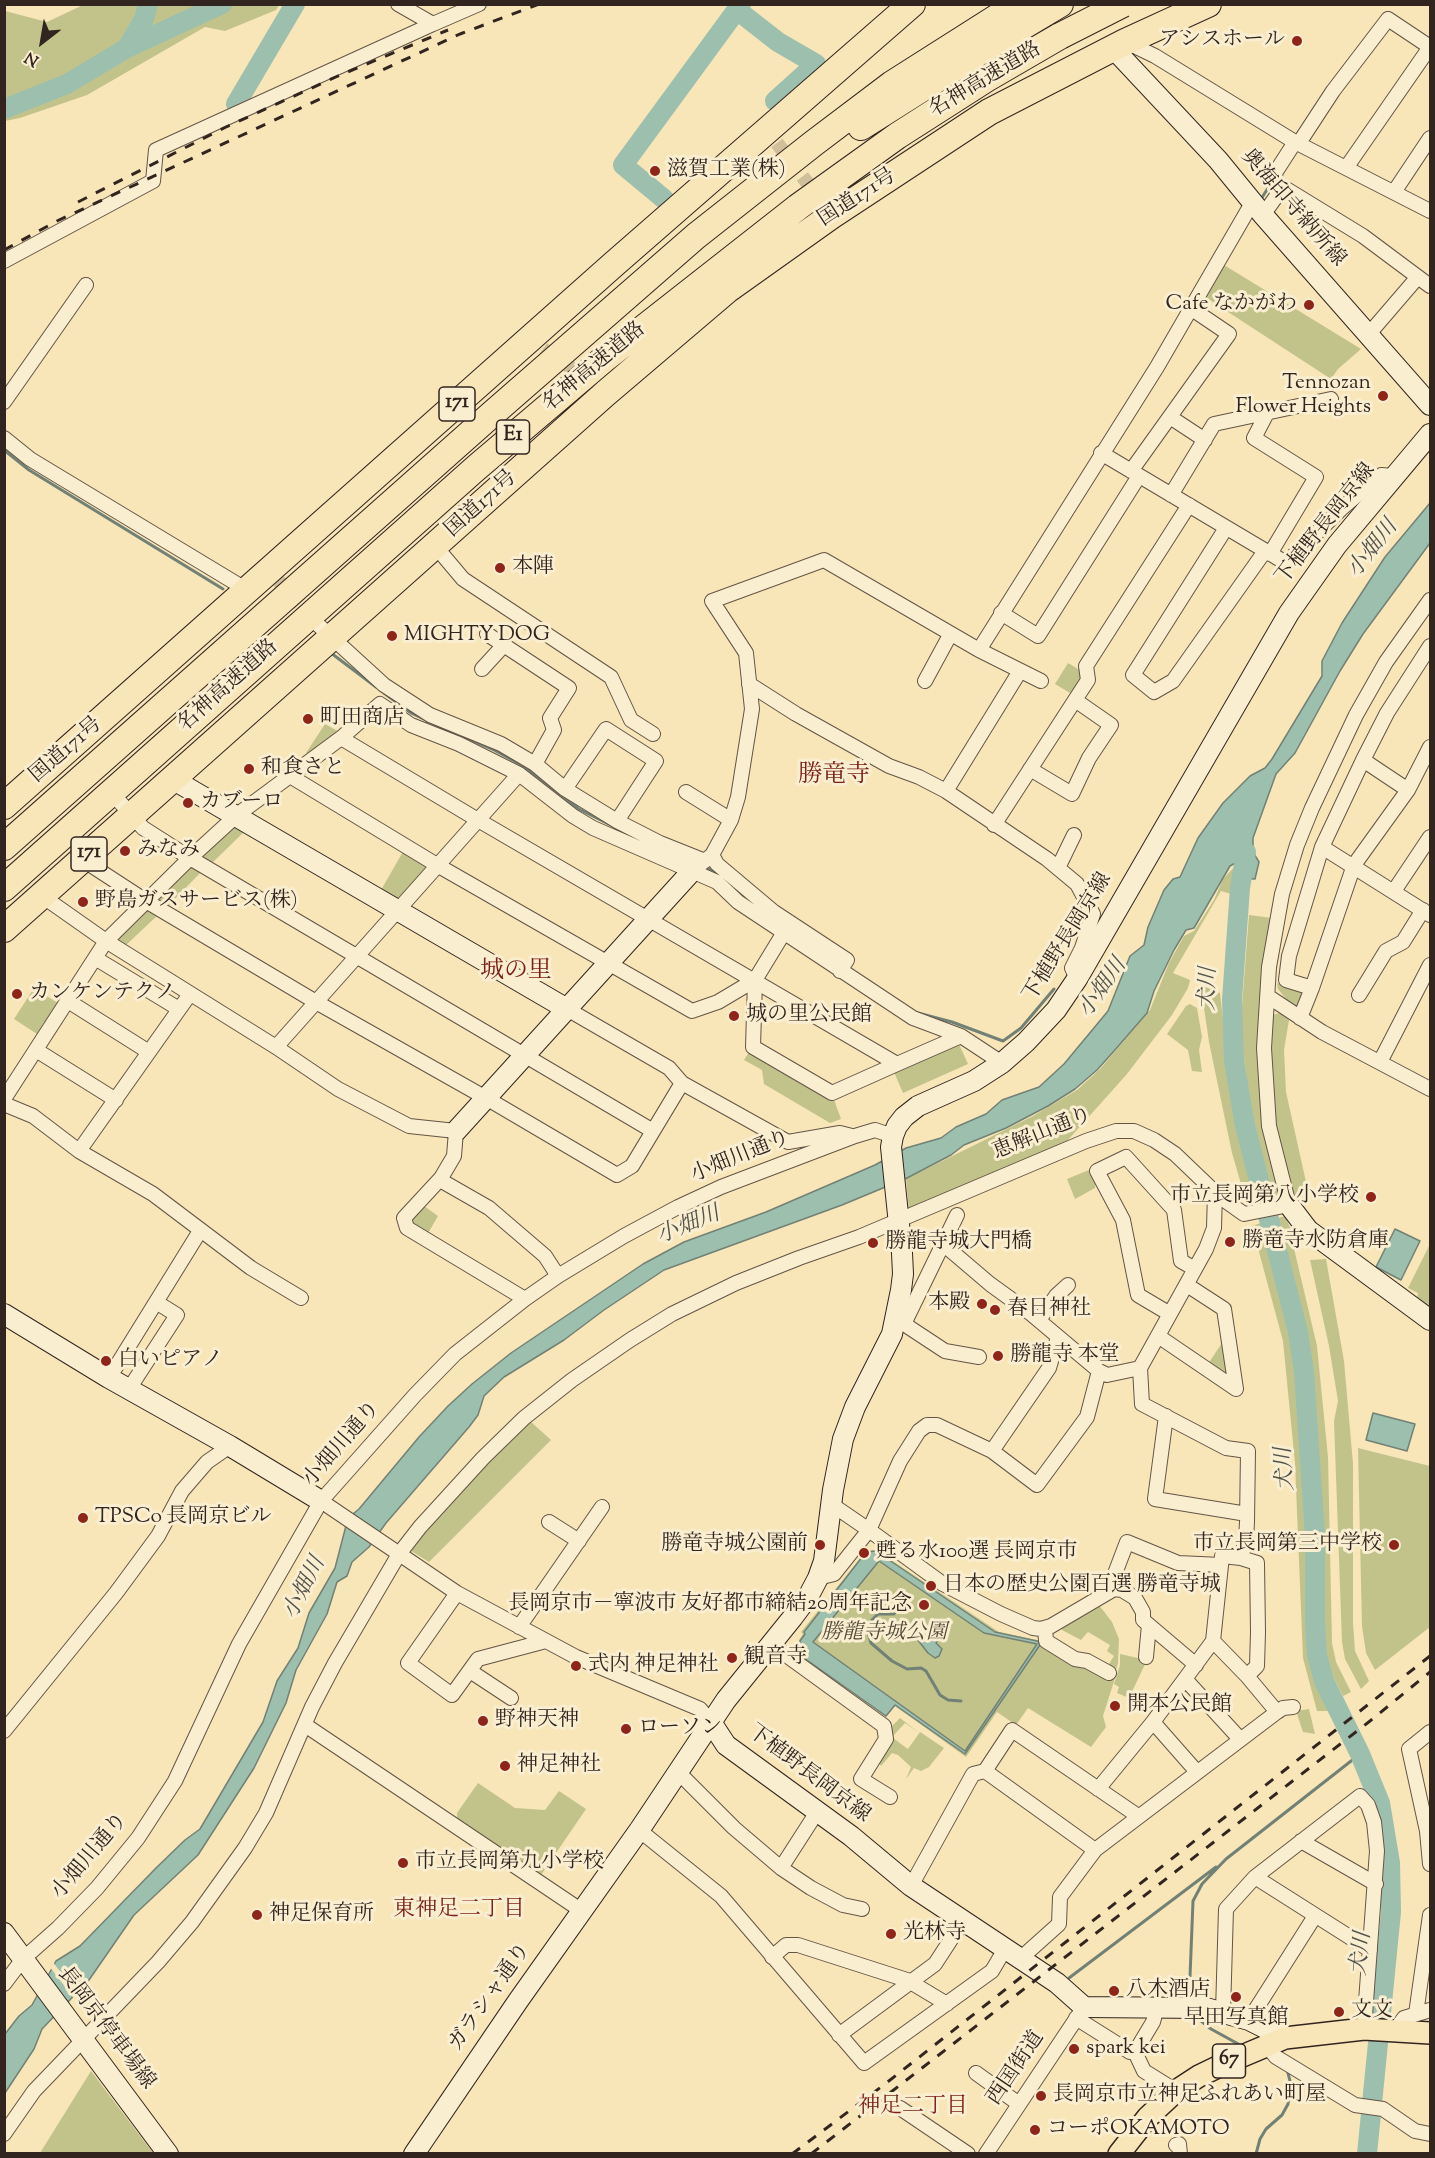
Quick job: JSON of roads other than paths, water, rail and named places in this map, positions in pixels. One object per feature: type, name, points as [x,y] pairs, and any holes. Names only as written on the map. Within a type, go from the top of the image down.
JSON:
[{"type":"highway","points":[[860,50],[877,25],[900,4]]},
{"type":"highway","name":"国道171号","points":[[4,806],[75,751],[247,590],[273,575],[772,137],[860,50],[912,4]]},
{"type":"highway","name":"名神高速道路","points":[[4,847],[492,414],[696,236],[769,177],[892,84],[1020,12],[1060,4]]},
{"type":"highway","points":[[1072,4],[1119,45]]},
{"type":"highway","name":"名神高速道路","points":[[4,888],[459,483],[603,360],[780,221],[897,136],[1060,36],[1123,4]]},
{"type":"highway","name":"国道171号","points":[[4,929],[82,860],[126,808],[174,780],[324,629],[436,547],[597,386],[728,290],[828,211],[989,112],[1119,45],[1208,4]]},
{"type":"main road","name":"奥海印寺納所線","points":[[1119,45],[1218,160],[1256,213],[1431,405]]},
{"type":"main road","name":"下植野長岡京線","points":[[893,1136],[904,1117],[918,1106],[974,1081],[1002,1062],[1026,1042],[1056,1010],[1077,979],[1289,613],[1337,545],[1431,434]]},
{"type":"main road","points":[[174,780],[567,1009]]},
{"type":"main road","points":[[456,1131],[608,963],[703,863]]},
{"type":"main road","points":[[711,1722],[808,1598],[818,1578],[824,1561],[839,1455],[846,1431],[900,1323],[903,1274],[891,1147],[893,1136]]},
{"type":"main road","points":[[1286,1205],[1308,1230],[1431,1320]]},
{"type":"main road","points":[[4,1314],[327,1505]]},
{"type":"main road","name":"下植野長岡京線","points":[[711,1722],[726,1745],[851,1836],[911,1886],[1057,1983],[1080,2013]]},
{"type":"main road","name":"ガラシャ通り","points":[[414,2154],[639,1830],[711,1722]]},
{"type":"main road","name":"長岡京停車場線","points":[[4,1933],[168,2154]]},
{"type":"main road","points":[[1080,2013],[1157,2007],[1206,2008],[1249,2020],[1276,2042]]},
{"type":"main road","name":"67","points":[[1125,2152],[1148,2117],[1176,2091],[1199,2076],[1276,2042],[1378,2030],[1431,2033]]},
{"type":"street","points":[[398,4],[433,24]]},
{"type":"street","points":[[4,261],[153,181],[156,150],[479,4]]},
{"type":"street","points":[[1346,168],[1431,47],[1388,20],[1275,173],[1276,182],[1363,236],[1417,278],[1431,286]]},
{"type":"street","points":[[1119,45],[1155,56],[1297,142],[1431,211]]},
{"type":"street","points":[[1394,192],[1431,138]]},
{"type":"street","points":[[979,650],[1192,309],[1256,213],[1283,186]]},
{"type":"street","points":[[1368,335],[1417,278]]},
{"type":"street","points":[[4,402],[86,285]]},
{"type":"street","points":[[1001,613],[1038,636],[1170,417],[1230,334],[1192,309]]},
{"type":"street","points":[[1171,495],[1214,424],[1331,399]]},
{"type":"street","points":[[1226,528],[1133,675],[1154,692],[1173,681],[1268,552],[1316,477],[1254,438],[1267,413]]},
{"type":"street","points":[[1170,417],[1205,440]]},
{"type":"street","points":[[4,438],[40,466],[247,590]]},
{"type":"street","points":[[1101,453],[1286,563],[1341,509],[1382,475],[1394,476]]},
{"type":"street","points":[[994,825],[1088,680],[1086,666],[1189,505]]},
{"type":"street","points":[[436,547],[463,579],[611,677],[631,720],[653,734]]},
{"type":"street","points":[[703,863],[731,820],[738,797],[752,709],[746,652],[712,602],[824,560],[950,634],[1041,681]]},
{"type":"street","points":[[1286,1205],[1269,1126],[1264,1048],[1269,997],[1269,967],[1277,914],[1305,826],[1366,697],[1386,662],[1431,600]]},
{"type":"street","points":[[324,629],[384,685],[430,715],[501,744],[535,764],[565,789],[617,821],[703,863],[717,882],[738,902],[783,934],[913,1018],[961,1036],[1002,1062]]},
{"type":"street","points":[[487,634],[569,688],[550,718],[554,730],[535,764]]},
{"type":"street","points":[[925,681],[950,634]]},
{"type":"street","points":[[482,669],[504,645]]},
{"type":"street","points":[[1312,988],[1286,980],[1289,956],[1322,847],[1387,713],[1431,646]]},
{"type":"street","points":[[946,791],[1020,671]]},
{"type":"street","points":[[749,684],[796,714],[889,766],[919,777],[946,791],[1058,868],[1077,884],[1093,914],[1082,948],[1072,968],[1077,979]]},
{"type":"street","points":[[1030,769],[1072,794],[1089,758],[1110,725],[1075,700]]},
{"type":"street","points":[[301,1298],[251,1268],[153,1194],[79,1151],[33,1116],[4,1101],[106,941],[237,815],[341,738],[380,704],[411,725],[459,744],[519,774],[573,816],[593,828],[703,863],[717,864],[774,912],[847,960],[840,970]]},
{"type":"street","points":[[565,789],[606,729],[656,760],[617,821]]},
{"type":"street","points":[[341,738],[897,1064]]},
{"type":"street","points":[[1300,1018],[1354,865],[1408,790],[1431,747]]},
{"type":"street","points":[[1364,760],[1408,790]]},
{"type":"street","points":[[276,1047],[519,774]]},
{"type":"street","points":[[290,776],[437,866],[692,1011],[718,1002],[754,981],[783,934]]},
{"type":"street","points":[[686,792],[731,820]]},
{"type":"street","points":[[126,808],[143,828],[190,858],[653,1131]]},
{"type":"street","points":[[1058,868],[1074,835]]},
{"type":"street","points":[[1394,891],[1431,837]]},
{"type":"street","points":[[1322,847],[1427,912],[1403,942],[1386,951],[1359,994]]},
{"type":"street","points":[[82,860],[316,1002],[617,1175],[632,1166],[682,1083]]},
{"type":"street","points":[[42,896],[106,941],[276,1047],[338,1089],[409,1126],[456,1131],[454,1156],[440,1180],[405,1218],[407,1228],[525,1299]]},
{"type":"street","points":[[95,958],[180,1009]]},
{"type":"street","points":[[1380,1062],[1431,965]]},
{"type":"street","points":[[754,981],[753,1047],[832,1093],[961,1036]]},
{"type":"street","points":[[79,1151],[190,993]]},
{"type":"street","points":[[1269,997],[1322,1032],[1430,1087]]},
{"type":"street","points":[[68,1001],[149,1052]]},
{"type":"street","points":[[567,1009],[669,1068],[682,1083],[788,1142],[840,1133],[855,1136]]},
{"type":"street","points":[[36,1050],[116,1100]]},
{"type":"street","name":"小畑川通り","points":[[4,1984],[97,1888],[118,1864],[159,1807],[187,1756],[239,1644],[327,1505],[415,1395],[455,1354],[558,1276],[678,1207],[721,1187],[855,1136],[875,1131],[893,1136]]},
{"type":"street","name":"恵解山通り","points":[[4,2134],[34,2091],[81,2036],[158,1962],[192,1922],[225,1877],[266,1813],[304,1725],[335,1663],[397,1552],[483,1458],[524,1418],[573,1380],[672,1314],[736,1283],[859,1237],[897,1217],[1116,1131],[1134,1131],[1154,1140],[1175,1154],[1215,1192],[1244,1214],[1286,1205]]},
{"type":"street","points":[[1170,1314],[1138,1295],[1123,1220],[1097,1171],[1126,1158],[1174,1210],[1181,1261],[1195,1269]]},
{"type":"street","points":[[440,1180],[489,1208],[545,1256],[558,1276]]},
{"type":"street","points":[[1215,1192],[1214,1228],[1206,1249],[1140,1368],[1142,1404],[1226,1448],[1248,1451],[1246,1540],[1241,1558]]},
{"type":"street","points":[[957,1215],[900,1323],[945,1351],[979,1357]]},
{"type":"street","points":[[109,1378],[200,1231]]},
{"type":"street","points":[[943,1244],[1099,1371],[1107,1375],[1140,1368]]},
{"type":"street","points":[[1039,1320],[1056,1296],[1068,1285]]},
{"type":"street","points":[[1158,1336],[1236,1389],[1224,1309],[1186,1285]]},
{"type":"street","points":[[129,1389],[177,1315],[156,1302]]},
{"type":"street","points":[[992,1451],[1049,1368],[1058,1337]]},
{"type":"street","points":[[818,1578],[834,1574],[868,1530],[900,1461],[922,1428],[937,1425],[992,1451],[1037,1485],[1087,1417],[1099,1371]]},
{"type":"street","points":[[1166,1416],[1155,1499],[1247,1514]]},
{"type":"street","points":[[4,1731],[116,1593],[158,1536],[182,1491],[207,1462],[230,1446]]},
{"type":"street","points":[[831,1504],[943,1584],[1030,1626],[1045,1628],[1114,1589],[1122,1590],[1135,1598],[1143,1612],[1143,1620],[1196,1665]]},
{"type":"street","points":[[327,1505],[458,1593],[576,1658],[700,1709],[711,1722]]},
{"type":"street","points":[[519,1627],[602,1508]]},
{"type":"street","points":[[549,1522],[579,1541]]},
{"type":"street","points":[[1114,1589],[1111,1584],[1127,1542],[1178,1563],[1221,1565]]},
{"type":"street","points":[[1098,1789],[1153,1722],[1213,1641],[1222,1556],[1257,1563],[1257,1666],[1247,1676]]},
{"type":"street","points":[[458,1593],[408,1663],[452,1695],[478,1659],[546,1641]]},
{"type":"street","points":[[1146,1657],[1149,1625]]},
{"type":"street","points":[[1045,1628],[1046,1641],[1075,1659],[1087,1661],[1109,1673]]},
{"type":"street","points":[[1213,1641],[1247,1676],[1277,1712]]},
{"type":"street","points":[[771,1644],[884,1726],[886,1739],[861,1779],[890,1797]]},
{"type":"street","points":[[470,1671],[511,1698]]},
{"type":"street","points":[[1185,1679],[1240,1739]]},
{"type":"street","points":[[639,1830],[721,1896],[864,2063],[1013,1954],[1059,1924],[1060,1897],[1095,1850],[1277,1712],[1283,1708],[1293,1707]]},
{"type":"street","points":[[1153,1722],[1197,1772]]},
{"type":"street","points":[[304,1725],[582,1911]]},
{"type":"street","points":[[911,1886],[973,1774],[985,1771],[1012,1730],[1138,1816]]},
{"type":"street","points":[[1431,1732],[1409,1749],[1429,1832],[1431,1864]]},
{"type":"street","points":[[678,1771],[734,1828],[781,1868],[811,1888],[843,1905],[862,1909]]},
{"type":"street","points":[[985,1771],[1095,1850]]},
{"type":"street","points":[[1223,2012],[1226,1909],[1255,1877],[1360,1796],[1368,1805],[1374,1822],[1377,1851],[1371,1950],[1378,2030],[1404,2018],[1431,2010]]},
{"type":"street","points":[[781,1868],[817,1812]]},
{"type":"street","points":[[1301,1841],[1376,1884]]},
{"type":"street","points":[[1255,1877],[1371,1950]]},
{"type":"street","points":[[1416,2014],[1431,1915]]},
{"type":"street","points":[[1249,2020],[1315,1916]]},
{"type":"street","points":[[840,2035],[935,1964],[963,1921]]},
{"type":"street","points":[[772,1957],[786,1945],[798,1945],[911,1982],[947,2004]]},
{"type":"street","points":[[1135,2052],[1154,2022],[1157,2007]]},
{"type":"street","points":[[1080,2013],[1130,2052],[1135,2052]]},
{"type":"street","name":"西国街道","points":[[993,2151],[1020,2104],[1080,2013]]},
{"type":"street","points":[[1276,2042],[1276,2057],[1354,2105],[1379,2108],[1415,2131],[1431,2134]]},
{"type":"street","points":[[1135,2052],[1144,2071],[1176,2091]]},
{"type":"street","points":[[976,2073],[1020,2104]]},
{"type":"street","points":[[900,2108],[968,2154]]},
{"type":"waterway","points":[[4,109],[67,84],[127,48],[144,19],[148,4]]},
{"type":"waterway","points":[[127,48],[222,4]]},
{"type":"waterway","points":[[236,104],[295,4]]},
{"type":"waterway","points":[[664,199],[623,165],[741,4]]},
{"type":"waterway","points":[[737,10],[778,42],[816,64],[775,101]]},
{"type":"waterway","points":[[1261,199],[1270,185]]},
{"type":"waterway","points":[[4,450],[29,470],[223,589]]},
{"type":"waterway","points":[[331,653],[376,687]]},
{"type":"waterway","points":[[384,693],[411,713],[426,720]]},
{"type":"waterway","points":[[451,731],[522,765],[579,809],[636,838]]},
{"type":"waterway","name":"犬川","points":[[1246,852],[1240,888],[1232,1000],[1234,1061],[1245,1126],[1298,1332],[1304,1372],[1315,1536],[1317,1655],[1324,1681],[1360,1754],[1380,1803],[1390,1863],[1391,1912],[1367,2154]]},
{"type":"waterway","points":[[703,867],[716,872]]},
{"type":"waterway","points":[[723,878],[749,902]]},
{"type":"waterway","points":[[918,1013],[952,1022],[1003,1041],[1021,1028],[1054,989]]},
{"type":"waterway","points":[[905,1595],[894,1614],[878,1614],[871,1621],[867,1629],[871,1643],[892,1661],[907,1669],[921,1668],[926,1671],[940,1695],[948,1700],[961,1701]]},
{"type":"waterway","points":[[1226,1859],[1360,1754]]},
{"type":"waterway","points":[[1189,2002],[1193,1901],[1202,1884],[1226,1859]]},
{"type":"waterway","points":[[1069,1978],[1216,1867]]},
{"type":"waterway","points":[[1195,2016],[1211,2029],[1242,2046]]},
{"type":"waterway","points":[[1256,2154],[1260,2139],[1266,2129],[1282,2115],[1288,2104],[1290,2081],[1287,2069]]},
{"type":"tunnel","points":[[777,143],[818,197]]},
{"type":"tunnel","points":[[543,349],[586,378]]},
{"type":"tunnel","points":[[276,578],[313,619]]},
{"type":"railway","points":[[4,250],[57,221],[460,34],[539,4]]},
{"type":"railway","points":[[78,202],[226,127],[338,76],[448,30]]},
{"type":"railway","points":[[792,2154],[885,2084],[1430,1656]]},
{"type":"railway","points":[[811,2154],[1430,1672]]},
{"type":"place","name":"アシスホール","points":[[1297,41]]},
{"type":"place","name":"滋賀工業(株)","points":[[655,171]]},
{"type":"place","name":"Cafe なかがわ","points":[[1309,305]]},
{"type":"place","name":"Tennozan Flower Heights","points":[[1383,396]]},
{"type":"place","name":"本陣","points":[[500,568]]},
{"type":"place","name":"MIGHTY DOG","points":[[392,636]]},
{"type":"place","name":"町田商店","points":[[308,719]]},
{"type":"place","name":"和食さと","points":[[249,769]]},
{"type":"place","name":"カブーロ","points":[[188,803]]},
{"type":"place","name":"みなみ","points":[[125,851]]},
{"type":"place","name":"野島ガスサービス(株)","points":[[83,902]]},
{"type":"place","name":"カンケンテクノ","points":[[17,994]]},
{"type":"place","name":"城の里公民館","points":[[734,1016]]},
{"type":"place","name":"市立長岡第八小学校","points":[[1371,1197]]},
{"type":"place","name":"勝竜寺水防倉庫","points":[[1230,1242]]},
{"type":"place","name":"勝龍寺城大門橋","points":[[873,1243]]},
{"type":"place","name":"本殿","points":[[982,1304]]},
{"type":"place","name":"春日神社","points":[[995,1310]]},
{"type":"place","name":"勝龍寺 本堂","points":[[998,1356]]},
{"type":"place","name":"白いピアノ","points":[[106,1361]]},
{"type":"place","name":"TPSCo 長岡京ビル","points":[[83,1518]]},
{"type":"place","name":"勝竜寺城公園前","points":[[820,1545]]},
{"type":"place","name":"市立長岡第三中学校","points":[[1394,1545]]},
{"type":"place","name":"甦る水100選 長岡京市","points":[[864,1553]]},
{"type":"place","name":"日本の歴史公園百選 勝竜寺城","points":[[931,1586]]},
{"type":"place","name":"長岡京市－寧波市 友好都市締結20周年記念","points":[[924,1605]]},
{"type":"place","name":"観音寺","points":[[732,1658]]},
{"type":"place","name":"式内 神足神社","points":[[576,1666]]},
{"type":"place","name":"開本公民館","points":[[1115,1706]]},
{"type":"place","name":"野神天神","points":[[483,1721]]},
{"type":"place","name":"ローソン","points":[[626,1729]]},
{"type":"place","name":"神足神社","points":[[505,1766]]},
{"type":"place","name":"市立長岡第九小学校","points":[[403,1863]]},
{"type":"place","name":"神足保育所","points":[[257,1915]]},
{"type":"place","name":"光林寺","points":[[891,1934]]},
{"type":"place","name":"八木酒店","points":[[1114,1991]]},
{"type":"place","name":"早田写真館","points":[[1236,1997]]},
{"type":"place","name":"文文","points":[[1339,2012]]},
{"type":"place","name":"spark kei","points":[[1074,2049]]},
{"type":"place","name":"長岡京市立神足ふれあい町屋","points":[[1041,2096]]},
{"type":"place","name":"コーポOKAMOTO","points":[[1035,2130]]},
{"type":"district","name":"勝竜寺","points":[[834,777]]},
{"type":"district","name":"城の里","points":[[516,973]]},
{"type":"district","name":"東神足二丁目","points":[[459,1911]]},
{"type":"district","name":"神足二丁目","points":[[913,2108]]},
{"type":"water label","name":"小畑川","points":[[1374,550]]},
{"type":"water label","name":"小畑川","points":[[1104,989]]},
{"type":"water label","name":"小畑川","points":[[689,1227]]},
{"type":"water label","name":"小畑川","points":[[306,1589]]},
{"type":"park label","name":"勝龍寺城公園","points":[[884,1634]]}]
